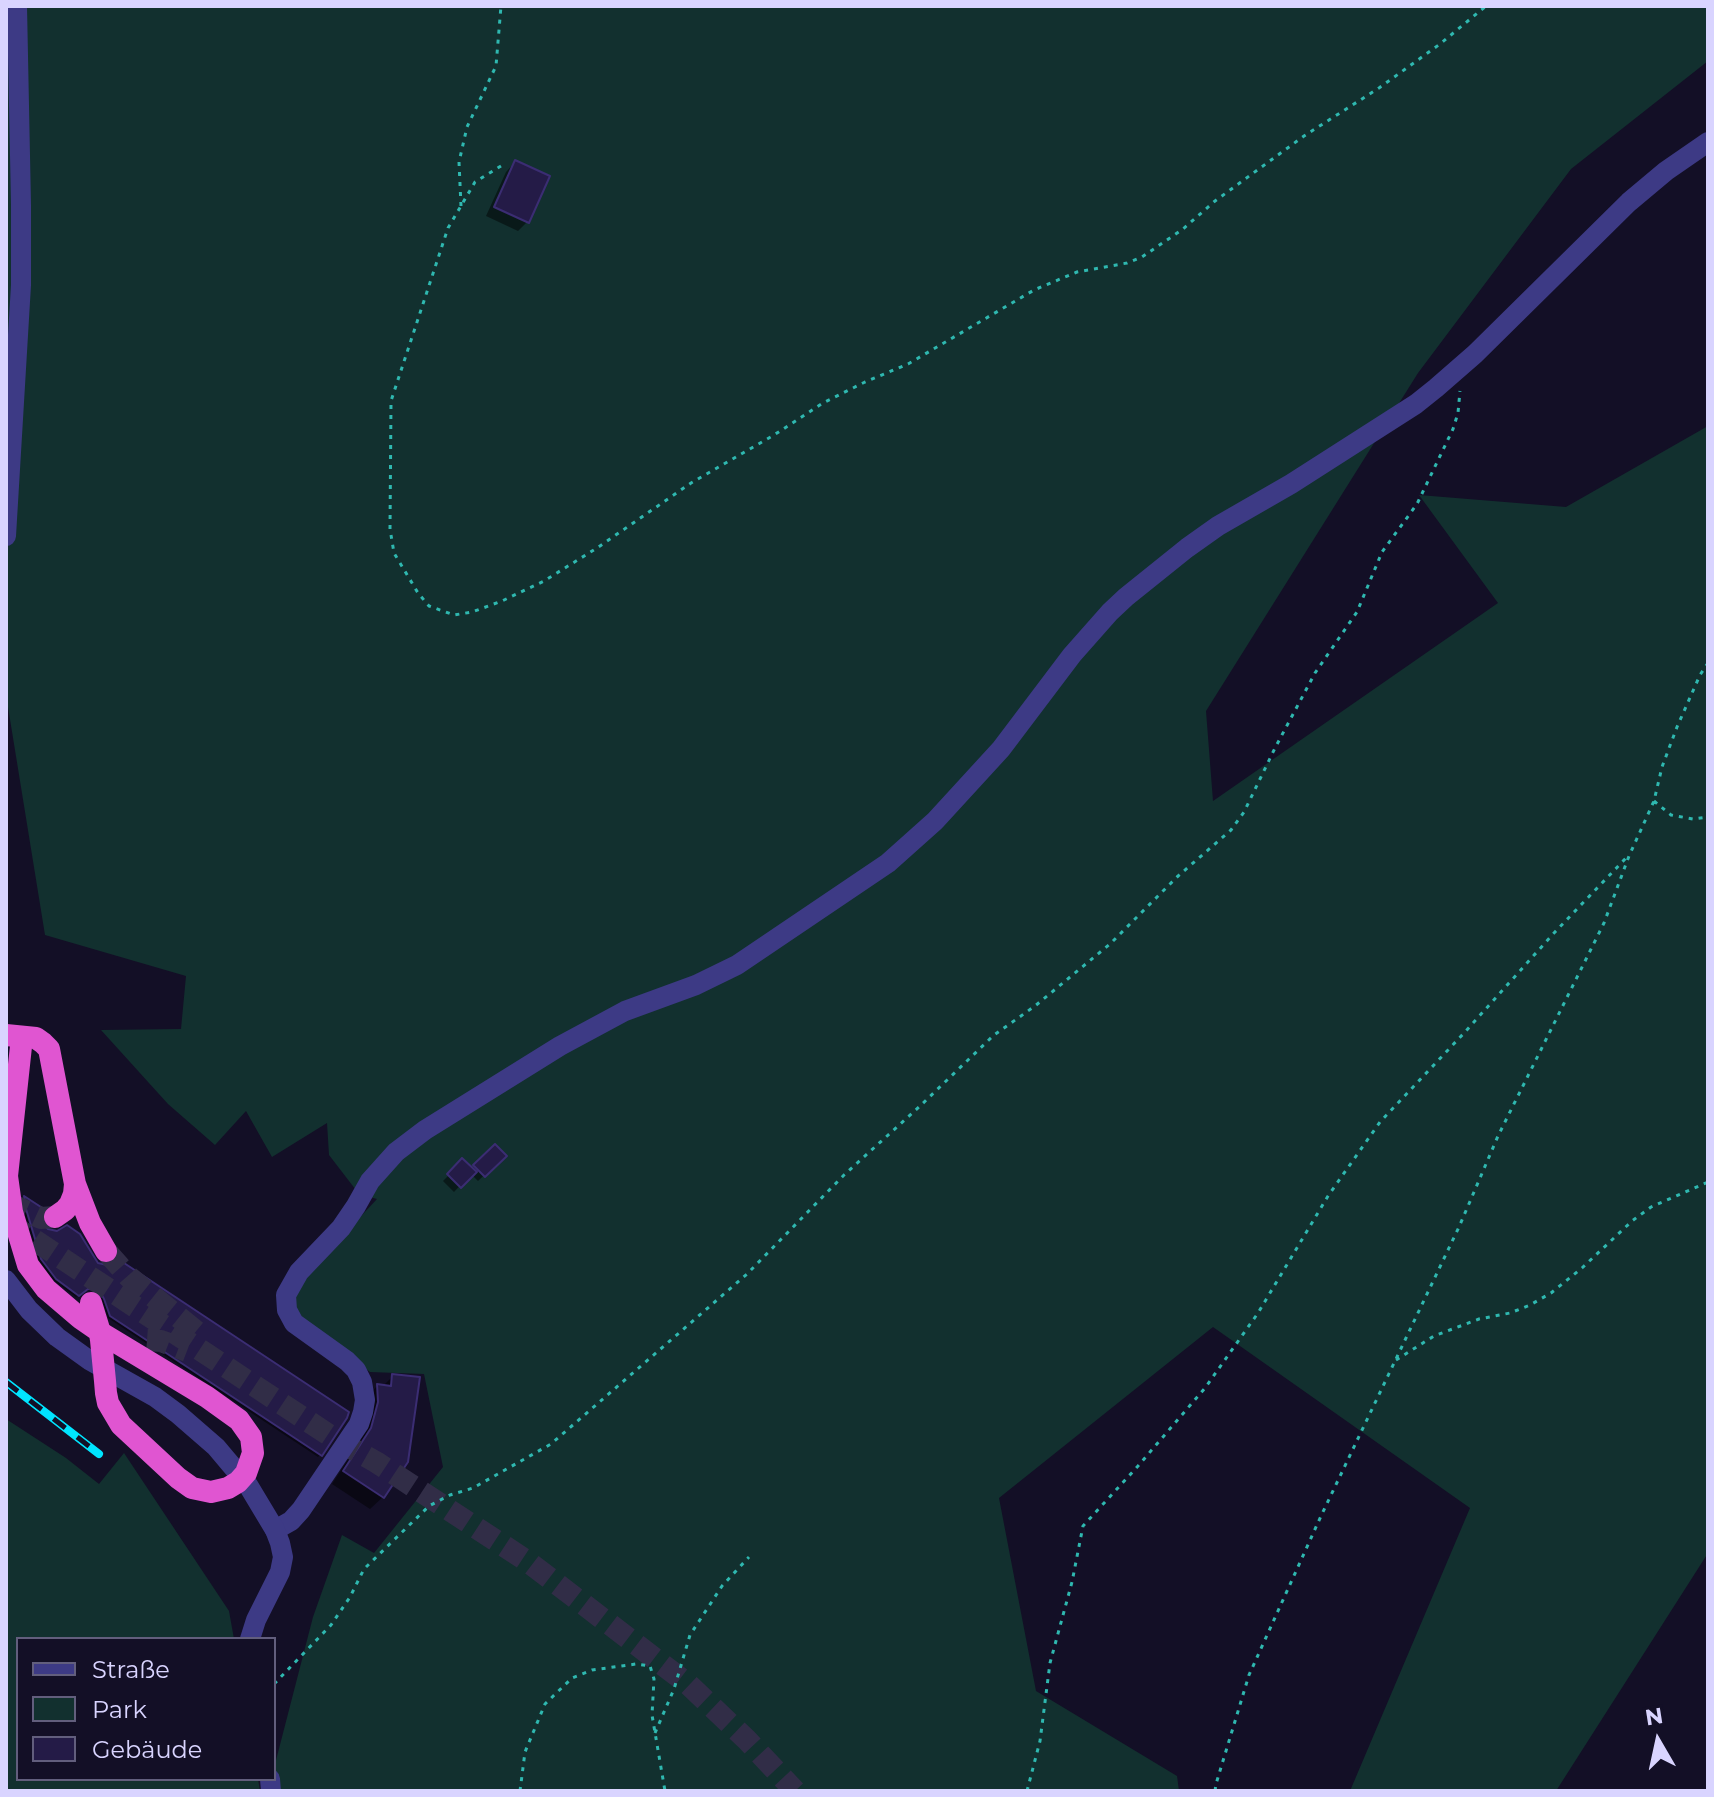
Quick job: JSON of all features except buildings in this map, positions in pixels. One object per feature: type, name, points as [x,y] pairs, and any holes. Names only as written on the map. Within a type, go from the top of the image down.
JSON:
[{"type":"highway","points":[[91,1303],[99,1329],[105,1381],[108,1403],[121,1425],[185,1484],[199,1490],[216,1491],[233,1486],[246,1473],[252,1457],[251,1441],[236,1417],[207,1397],[80,1318],[46,1289],[28,1265],[12,1212],[7,1176],[14,1036],[40,1040],[49,1049],[75,1184],[90,1223],[106,1251]]},
{"type":"highway","points":[[55,1217],[70,1204],[75,1184]]},
{"type":"highway","points":[[105,1381],[119,1355],[128,1347],[147,1340]]},
{"type":"street","points":[[6,536],[21,285],[17,6]]},
{"type":"street","points":[[275,1530],[291,1521],[301,1510],[358,1426],[365,1400],[356,1370],[294,1323],[287,1310],[286,1295],[299,1272],[341,1228],[370,1181],[396,1152],[425,1130],[560,1046],[625,1011],[696,985],[737,965],[888,863],[935,821],[1001,749],[1072,655],[1126,597],[1218,526],[1291,484],[1416,404],[1461,367],[1638,194],[1708,142]]},
{"type":"street","points":[[6,1280],[57,1337],[178,1414],[216,1447],[252,1492],[275,1530],[282,1550],[282,1565],[251,1637]]},
{"type":"path","points":[[461,206],[459,162],[467,127],[496,66],[501,6]]},
{"type":"path","points":[[501,166],[475,182],[448,228],[391,401],[390,529],[394,553],[429,606],[454,615],[502,601],[544,581],[691,483],[823,403],[908,364],[1034,290],[1077,272],[1127,263],[1142,257],[1292,145],[1440,44],[1486,6]]},
{"type":"path","points":[[276,1682],[331,1625],[364,1569],[429,1506],[473,1488],[551,1444],[747,1274],[844,1175],[994,1035],[1035,1006],[1110,944],[1177,877],[1231,830],[1244,812],[1315,673],[1357,612],[1382,552],[1417,504],[1453,429],[1458,413],[1461,367]]},
{"type":"path","points":[[1213,1791],[1249,1675],[1459,1227],[1498,1136],[1604,923],[1654,801],[1662,767],[1677,727],[1708,663]]},
{"type":"path","points":[[1654,801],[1671,815],[1693,819],[1708,817]]},
{"type":"path","points":[[1027,1791],[1040,1741],[1050,1663],[1072,1582],[1083,1526],[1205,1388],[1258,1313],[1328,1196],[1380,1122],[1629,856]]},
{"type":"path","points":[[1396,1360],[1434,1336],[1530,1305],[1582,1268],[1651,1207],[1708,1182]]},
{"type":"path","points":[[655,1733],[674,1689],[690,1635],[722,1586],[749,1557]]},
{"type":"path","points":[[520,1791],[525,1752],[545,1704],[572,1678],[592,1670],[636,1664],[650,1666],[654,1679],[652,1715],[665,1791]]},
{"type":"green space","points":[[6,6],[1708,6],[1708,61],[1571,169],[1418,373],[1206,711],[1213,801],[1498,603],[1419,495],[1566,507],[1708,426],[1708,1553],[1556,1791],[1350,1791],[1470,1508],[1213,1327],[999,1498],[1036,1691],[1177,1776],[1179,1791],[268,1791],[276,1781],[276,1760],[313,1617],[342,1535],[374,1553],[443,1467],[424,1374],[370,1372],[298,1315],[293,1295],[308,1273],[377,1199],[359,1194],[329,1155],[327,1123],[272,1157],[246,1111],[215,1145],[168,1104],[101,1030],[181,1029],[186,976],[45,935],[6,707]]},
{"type":"green space","points":[[6,1419],[66,1458],[99,1484],[124,1453],[229,1611],[234,1637],[16,1637],[16,1781],[258,1781],[260,1791],[6,1791]]},
{"type":"tunnel","points":[[6,1202],[41,1218],[55,1217]]},
{"type":"tunnel","points":[[7,1222],[335,1439],[376,1462],[527,1561],[688,1684],[795,1791]]},
{"type":"tunnel","points":[[106,1251],[129,1277],[202,1336]]},
{"type":"tunnel","points":[[147,1340],[161,1341],[187,1351]]},
{"type":"railway","points":[[6,1382],[99,1454]]}]
